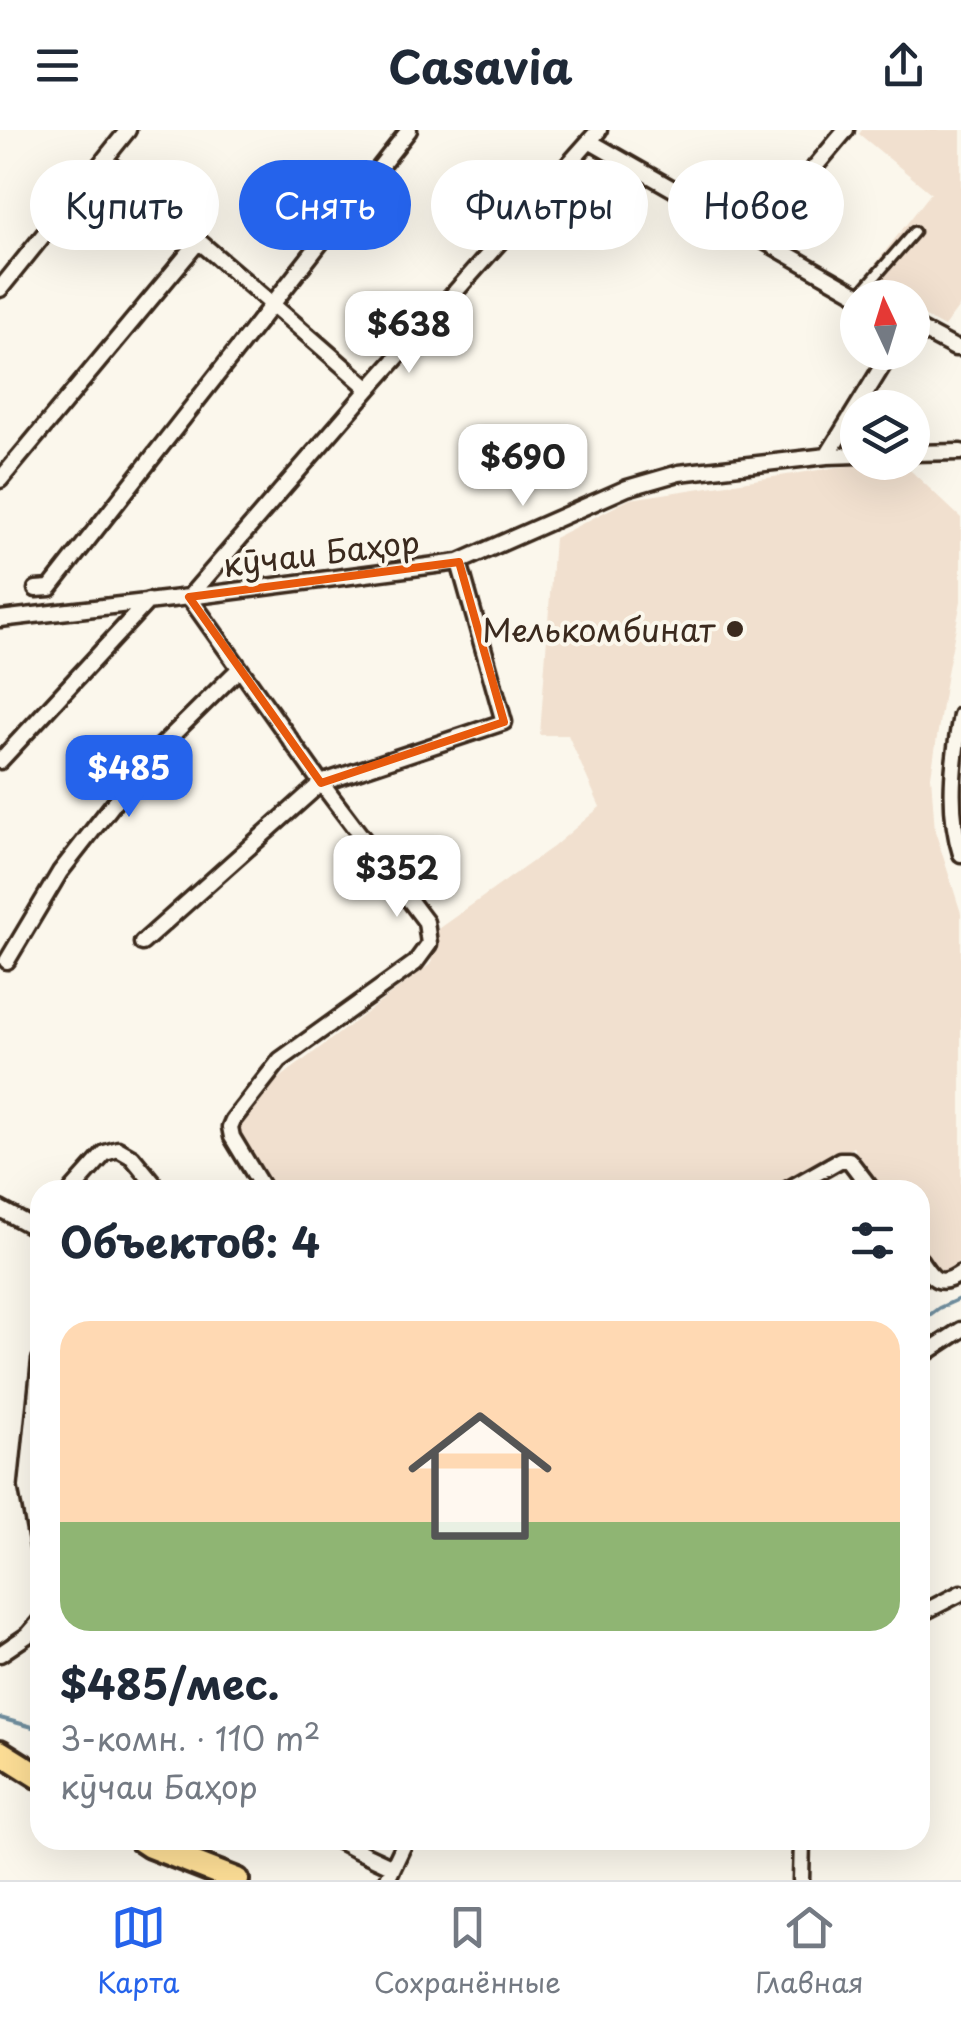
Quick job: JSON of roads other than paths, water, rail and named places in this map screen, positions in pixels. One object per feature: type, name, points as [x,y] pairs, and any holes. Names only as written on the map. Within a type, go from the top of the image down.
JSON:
[{"type":"main road","points":[[0,1752],[30,1771]]},
{"type":"main road","points":[[167,1850],[237,1880]]},
{"type":"street","points":[[0,289],[128,130]]},
{"type":"street","points":[[36,589],[50,588],[409,130]]},
{"type":"street","points":[[821,160],[846,130]]},
{"type":"street","points":[[189,597],[594,136],[668,182]]},
{"type":"street","points":[[0,480],[191,250]]},
{"type":"street","points":[[208,250],[369,388]]},
{"type":"street","points":[[780,250],[840,284]]},
{"type":"street","points":[[930,335],[961,348]]},
{"type":"street","points":[[827,456],[881,370]]},
{"type":"street","points":[[930,453],[961,452]]},
{"type":"street","name":"кӯчаи Баҳор","points":[[0,618],[459,562],[627,488],[661,478],[840,456]]},
{"type":"street","name":"кӯчаи Баҳор","points":[[142,943],[321,783],[504,722],[459,562]]},
{"type":"street","name":"кӯчаи Баҳор","points":[[189,597],[426,922],[429,944],[416,963],[280,1060],[233,1120],[232,1137],[258,1180]]},
{"type":"street","points":[[0,760],[148,601]]},
{"type":"street","points":[[7,961],[60,872],[150,757],[239,668]]},
{"type":"street","points":[[961,715],[953,764],[956,838],[961,854]]},
{"type":"street","points":[[81,1180],[106,1153],[118,1150],[132,1156],[151,1180]]},
{"type":"street","points":[[805,1180],[840,1160],[849,1160],[865,1180]]},
{"type":"street","points":[[0,1210],[30,1225]]},
{"type":"street","points":[[930,1274],[942,1282],[961,1273]]},
{"type":"street","points":[[930,1350],[961,1330]]},
{"type":"street","points":[[930,1609],[961,1593]]},
{"type":"street","points":[[0,1654],[30,1632]]},
{"type":"street","points":[[363,1850],[390,1874],[401,1850]]},
{"type":"street","points":[[801,1880],[802,1850]]},
{"type":"lane","points":[[874,280],[914,232]]},
{"type":"waterway","points":[[930,1315],[961,1298]]},
{"type":"waterway","points":[[0,1718],[30,1726]]},
{"type":"place","name":"Мелькомбинат","points":[[735,629]]}]
